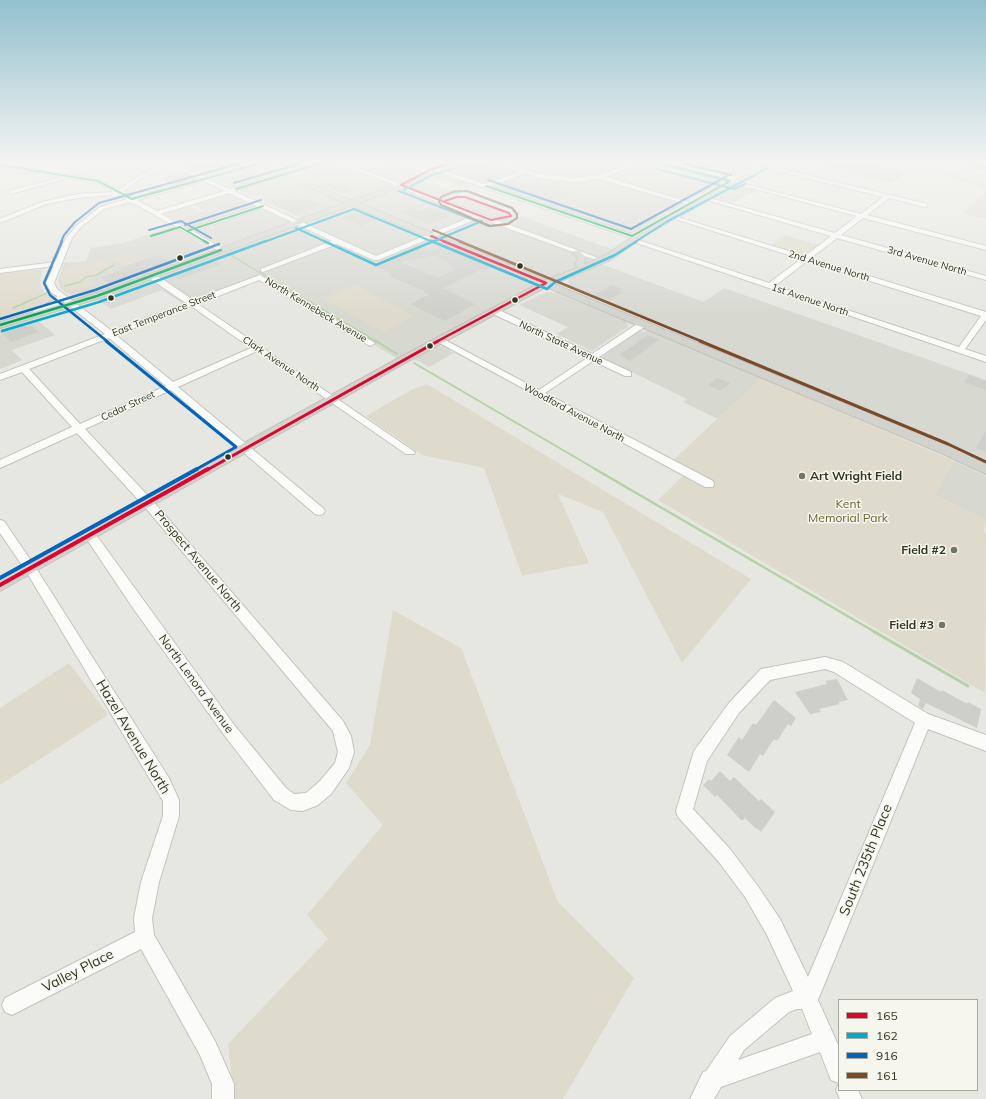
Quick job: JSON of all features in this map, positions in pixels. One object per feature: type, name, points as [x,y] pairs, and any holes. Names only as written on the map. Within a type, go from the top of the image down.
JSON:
[{"type":"main road","points":[[0,325],[73,304],[323,214]]},
{"type":"main road","points":[[380,214],[946,450],[986,469]]},
{"type":"main road","points":[[0,585],[494,311],[546,283],[559,280],[601,261],[670,214]]},
{"type":"main road","points":[[546,283],[551,277],[612,250],[677,214]]},
{"type":"main road","points":[[577,253],[582,258],[579,265]]},
{"type":"street","points":[[2,221],[18,214]]},
{"type":"street","points":[[96,214],[69,238],[56,264],[50,282],[54,290],[110,334],[319,510]]},
{"type":"street","points":[[159,214],[221,250]]},
{"type":"street","points":[[187,231],[238,214]]},
{"type":"street","points":[[281,214],[376,259],[480,215],[577,253],[595,258]]},
{"type":"street","name":"1st Avenue North","points":[[565,214],[986,360]]},
{"type":"street","name":"3rd Avenue North","points":[[761,214],[986,278]]},
{"type":"street","points":[[857,214],[986,248]]},
{"type":"street","points":[[770,286],[863,216]]},
{"type":"street","name":"2nd Avenue North","points":[[672,217],[986,315]]},
{"type":"street","name":"East Temperance Street","points":[[0,377],[192,303],[338,241]]},
{"type":"street","points":[[0,271],[56,264]]},
{"type":"street","name":"North Kennebeck Avenue","points":[[262,273],[371,343]]},
{"type":"street","name":"Clark Avenue North","points":[[152,276],[410,452]]},
{"type":"street","points":[[20,320],[55,304],[60,300],[61,295]]},
{"type":"street","name":"North State Avenue","points":[[494,311],[628,374]]},
{"type":"street","points":[[960,351],[986,315]]},
{"type":"street","points":[[538,394],[643,324]]},
{"type":"street","name":"Woodford Avenue North","points":[[440,341],[709,484]]},
{"type":"street","name":"Cedar Street","points":[[0,464],[257,348]]},
{"type":"street","name":"Prospect Avenue North","points":[[23,368],[148,503],[338,726],[345,743],[346,752],[341,768],[332,782],[319,794]]},
{"type":"street","name":"Hazel Avenue North","points":[[0,524],[30,568],[163,784],[171,800],[170,816],[150,882],[143,918],[145,937],[208,1048],[223,1084],[223,1099]]},
{"type":"street","name":"North Lenora Avenue","points":[[90,535],[149,620],[230,731],[274,788],[286,798],[297,803],[312,799],[319,794]]},
{"type":"street","points":[[838,1070],[808,1000],[773,926],[751,891],[724,855],[684,811],[700,757],[734,708],[766,674],[825,663],[838,667],[924,720],[986,743]]},
{"type":"street","name":"South 235th Place","points":[[808,1000],[924,720]]},
{"type":"street","name":"Valley Place","points":[[12,1005],[145,937]]},
{"type":"street","points":[[701,1099],[711,1080],[737,1043],[782,1005],[797,999],[808,1000]]},
{"type":"street","points":[[711,1080],[825,1040]]},
{"type":"shaded area","points":[[194,214],[231,214],[190,228],[176,220]]},
{"type":"shaded area","points":[[246,214],[272,214],[290,223],[222,246],[195,232]]},
{"type":"shaded area","points":[[293,214],[312,214],[301,218]]},
{"type":"shaded area","points":[[329,214],[516,214],[614,250],[546,283],[401,361],[273,284],[267,285],[258,280],[188,307],[162,290],[111,309],[99,300]]},
{"type":"shaded area","points":[[574,214],[666,214],[636,232],[630,233]]},
{"type":"shaded area","points":[[174,226],[210,250],[103,288],[100,291],[85,296],[74,296],[65,292],[60,287],[58,280],[64,263],[86,261],[91,248],[123,243]]},
{"type":"shaded area","points":[[601,264],[704,302],[724,288],[986,380],[986,459],[569,285],[569,279]]},
{"type":"shaded area","points":[[547,292],[556,293],[625,321],[629,326],[592,351],[557,334],[568,327],[519,305]]},
{"type":"shaded area","points":[[36,319],[55,335],[12,350],[22,360],[0,369],[0,329]]},
{"type":"shaded area","points":[[649,331],[761,378],[718,419],[683,402],[687,399],[603,358],[603,356],[638,332]]},
{"type":"shaded area","points":[[443,346],[454,353],[429,367],[413,358],[433,347]]},
{"type":"shaded area","points":[[954,461],[986,476],[986,520],[934,495]]},
{"type":"green space","points":[[166,214],[193,214],[175,220]]},
{"type":"green space","points":[[968,214],[986,214],[986,219]]},
{"type":"green space","points":[[785,235],[822,246],[806,259],[767,247]]},
{"type":"green space","points":[[132,254],[142,261],[124,267],[111,259]]},
{"type":"green space","points":[[103,260],[109,261],[114,267],[89,280],[96,285],[78,290],[65,289],[61,283],[61,273],[77,264]]},
{"type":"green space","points":[[42,269],[40,284],[43,291],[52,298],[51,303],[47,307],[0,319],[0,274]]},
{"type":"green space","points":[[355,285],[415,316],[383,332],[323,299]]},
{"type":"green space","name":"Kent Memorial Park","points":[[761,378],[954,461],[934,495],[986,520],[984,532],[986,533],[985,693],[658,500],[684,475],[667,466]]},
{"type":"green space","points":[[427,384],[751,579],[682,663],[603,512],[558,494],[589,563],[522,576],[484,468],[422,455],[366,416],[413,389]]},
{"type":"green space","points":[[393,610],[461,648],[558,902],[634,978],[563,1099],[234,1099],[228,1044],[328,939],[307,915],[383,825],[346,783],[370,745]]},
{"type":"green space","points":[[69,663],[108,715],[0,785],[0,708]]},
{"type":"building","points":[[354,214],[371,214],[380,218],[361,226],[344,218]]},
{"type":"building","points":[[404,214],[453,215],[430,224]]},
{"type":"building","points":[[442,246],[495,268],[477,271],[443,288],[475,304],[445,321],[410,304],[429,295],[423,292],[425,291],[389,276],[392,274],[375,266],[408,251],[421,248],[427,252]],"holes":[[[438,255],[436,258],[447,261],[454,270],[438,278],[400,262]]]},
{"type":"building","points":[[158,255],[173,264],[113,283],[109,283],[102,278],[122,269],[120,268]]},
{"type":"building","points":[[214,259],[222,264],[179,279],[170,274]]},
{"type":"building","points":[[612,285],[622,289],[619,291],[622,292],[610,300],[595,295]]},
{"type":"building","points":[[23,324],[26,327],[32,326],[39,332],[11,342],[1,332]]},
{"type":"building","points":[[648,335],[659,340],[630,361],[619,355]]},
{"type":"building","points":[[969,375],[986,381],[986,390],[964,382]]},
{"type":"building","points":[[717,378],[730,383],[721,391],[708,385]]},
{"type":"building","points":[[986,431],[986,452],[976,448]]},
{"type":"building","points":[[917,678],[941,692],[942,690],[967,704],[968,702],[981,709],[977,728],[926,703],[923,709],[918,706],[920,699],[911,693]]},
{"type":"building","points":[[837,679],[848,700],[838,702],[840,704],[819,709],[821,712],[810,714],[795,692],[827,684],[825,681]]},
{"type":"building","points":[[774,700],[796,718],[791,726],[788,724],[777,741],[774,739],[763,756],[760,754],[749,772],[727,755],[739,737],[742,740],[753,723],[756,725]]},
{"type":"building","points":[[720,771],[730,781],[734,777],[759,801],[761,799],[775,812],[761,832],[745,818],[742,821],[717,795],[715,797],[703,785],[709,779],[711,781]]},
{"type":"waterway","points":[[227,253],[377,342]]},
{"type":"waterway","points":[[65,286],[80,282],[86,277],[96,275],[114,265]]},
{"type":"waterway","points":[[13,308],[47,293]]},
{"type":"waterway","points":[[376,341],[397,354]]},
{"type":"waterway","points":[[414,363],[597,470]]},
{"type":"waterway","points":[[595,469],[875,632]]},
{"type":"waterway","points":[[873,631],[968,686]]},
{"type":"transit line","name":"916","points":[[0,578],[236,447],[50,295],[44,283],[64,235],[75,222],[85,214]]},
{"type":"transit line","name":"916","points":[[185,225],[218,214]]},
{"type":"transit line","points":[[187,231],[238,214]]},
{"type":"transit line","name":"162","points":[[2,331],[99,302],[340,214]]},
{"type":"transit line","name":"162","points":[[367,214],[547,289],[555,282],[615,255],[681,214]]},
{"type":"transit line","name":"162","points":[[459,214],[489,226],[508,224],[517,218],[517,214]]},
{"type":"transit line","name":"161","points":[[463,214],[490,226],[508,224],[517,218],[517,214]]},
{"type":"transit line","name":"165","points":[[476,214],[491,220],[511,216],[510,214]]},
{"type":"transit line","points":[[569,214],[632,236],[671,214]]},
{"type":"transit line","name":"916","points":[[588,214],[631,229],[658,214]]},
{"type":"transit line","name":"916","points":[[149,230],[181,221],[211,238]]},
{"type":"transit line","name":"162","points":[[296,228],[376,265],[482,221]]},
{"type":"transit line","points":[[151,236],[180,227],[208,243]]},
{"type":"transit line","name":"161","points":[[433,230],[948,444],[986,462]]},
{"type":"transit line","name":"165","points":[[431,236],[546,283]]},
{"type":"transit line","name":"916","points":[[0,319],[95,290],[219,244]]},
{"type":"transit line","points":[[0,325],[97,296],[221,250]]},
{"type":"transit line","name":"165","points":[[0,585],[401,361],[546,283]]},
{"type":"place","name":"Art Wright Field","points":[[802,476]]},
{"type":"place","name":"Field #2","points":[[954,550]]},
{"type":"place","name":"Field #3","points":[[942,625]]}]
